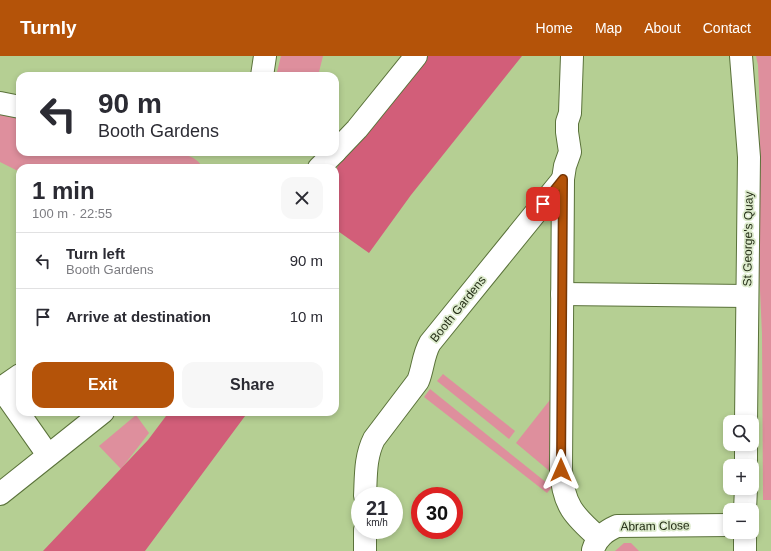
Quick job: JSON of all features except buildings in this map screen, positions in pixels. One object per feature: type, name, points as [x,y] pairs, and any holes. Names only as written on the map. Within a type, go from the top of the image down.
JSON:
[{"type":"street","points":[[263,72],[265,56]]},
{"type":"street","points":[[339,148],[357,129],[416,56]]},
{"type":"street","name":"Booth Gardens","points":[[366,487],[366,461],[368,449],[418,381],[425,351],[430,343],[564,183],[565,166],[570,152],[567,127],[570,113],[572,56]]},
{"type":"street","name":"St George's Quay","points":[[741,56],[749,157],[746,415]]},
{"type":"street","points":[[0,103],[16,106]]},
{"type":"street","points":[[323,164],[331,156]]},
{"type":"street","points":[[564,183],[562,294],[562,487],[571,510],[583,524],[596,545]]},
{"type":"street","points":[[562,294],[747,296]]},
{"type":"street","points":[[16,378],[1,389],[16,410]]},
{"type":"street","points":[[20,416],[48,455]]},
{"type":"street","points":[[0,494],[98,416]]},
{"type":"street","name":"Abram Close","points":[[596,545],[607,530],[617,526],[723,525]]},
{"type":"street","points":[[365,539],[365,551]]},
{"type":"street","points":[[745,539],[745,551]]},
{"type":"shaded area","points":[[281,56],[323,56],[319,72],[277,72]]},
{"type":"shaded area","points":[[424,56],[522,56],[411,195],[369,253],[339,232],[338,164],[340,159]]},
{"type":"shaded area","points":[[756,56],[771,56],[771,500],[763,500],[762,334],[759,268],[760,113],[758,65]]},
{"type":"shaded area","points":[[0,112],[16,116],[16,156],[188,156],[197,160],[200,164],[16,164],[16,170],[0,162]]},
{"type":"shaded area","points":[[443,374],[515,431],[509,439],[437,381]]},
{"type":"shaded area","points":[[430,389],[552,487],[547,493],[424,397]]},
{"type":"shaded area","points":[[553,396],[553,474],[516,443]]},
{"type":"shaded area","points":[[135,416],[137,416],[149,433],[121,469],[99,446]]},
{"type":"shaded area","points":[[166,416],[245,416],[145,551],[43,551],[148,440]]},
{"type":"shaded area","points":[[624,543],[631,543],[639,551],[615,551]]},
{"type":"route","points":[[543,204],[563,179],[561,470]]}]
